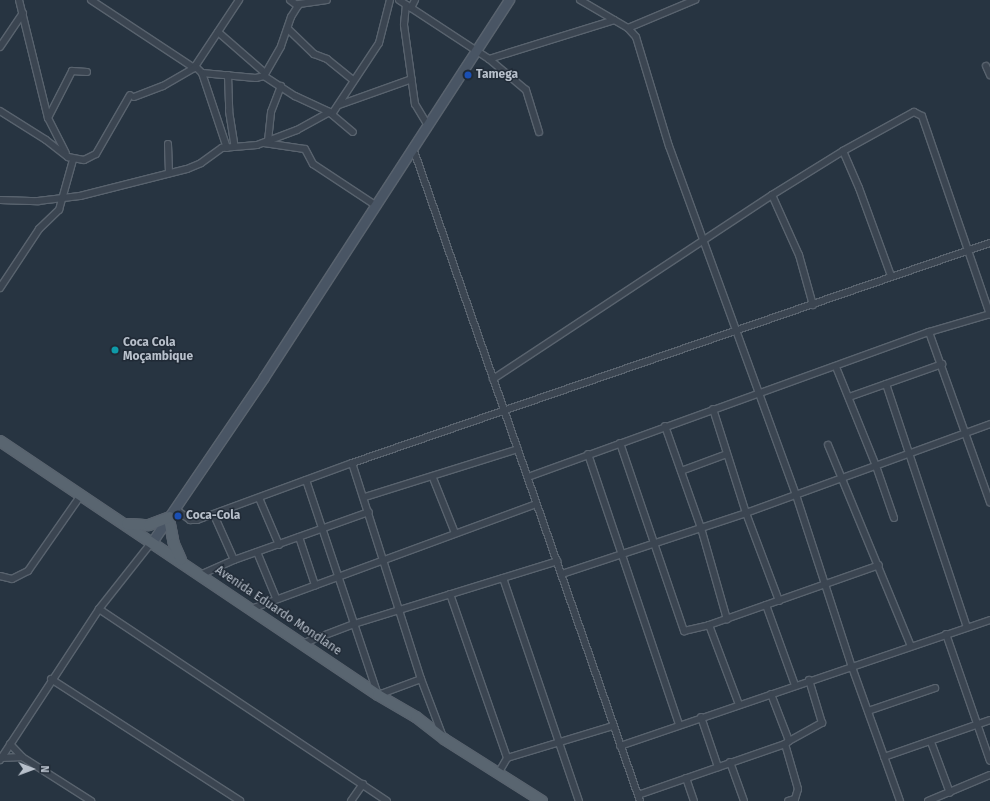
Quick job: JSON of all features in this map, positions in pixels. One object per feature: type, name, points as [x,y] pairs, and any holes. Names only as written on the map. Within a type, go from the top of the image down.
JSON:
[{"type":"main road","points":[[152,542],[172,515],[428,126],[509,0]]},
{"type":"main road","name":"Avenida Eduardo Mondlane","points":[[0,441],[304,643],[378,695],[416,717],[444,739],[499,772],[542,801]]},
{"type":"main road","points":[[125,524],[149,525],[172,515]]},
{"type":"main road","points":[[172,515],[174,544],[182,562]]},
{"type":"street","points":[[0,288],[39,229],[59,210],[71,158],[48,118],[19,0]]},
{"type":"street","points":[[91,0],[202,73],[256,78],[265,74],[300,3],[328,0]]},
{"type":"street","points":[[0,111],[46,140],[71,158],[90,159],[96,154],[132,96],[163,86],[194,67],[239,0]]},
{"type":"street","points":[[290,0],[298,6]]},
{"type":"street","points":[[0,200],[61,198],[113,188],[195,166],[216,152],[227,148],[266,142],[297,130],[331,113],[339,105],[353,80],[379,43],[390,0]]},
{"type":"street","points":[[399,0],[476,52],[489,59],[526,90],[539,132]]},
{"type":"street","points":[[414,0],[408,6],[404,25],[416,111],[428,126]]},
{"type":"street","points":[[580,0],[628,28],[636,37],[669,146],[705,241],[737,329],[758,394],[796,495],[824,585],[900,801]]},
{"type":"street","points":[[628,28],[695,0]]},
{"type":"street","points":[[0,47],[22,14]]},
{"type":"street","points":[[489,59],[614,20]]},
{"type":"street","points":[[288,29],[314,54],[327,59],[353,80]]},
{"type":"street","points":[[218,32],[265,74],[281,86],[300,99],[331,113],[353,132]]},
{"type":"street","points":[[986,66],[990,75]]},
{"type":"street","points":[[48,118],[72,71],[87,72]]},
{"type":"street","points":[[202,73],[227,148]]},
{"type":"street","points":[[228,75],[229,111],[235,147]]},
{"type":"street","points":[[339,105],[412,79]]},
{"type":"street","points":[[266,142],[271,112],[281,86]]},
{"type":"street","points":[[493,379],[705,241],[772,195],[843,151],[918,112],[922,116],[966,251],[988,303],[990,314],[930,332],[836,367],[665,426],[528,477]]},
{"type":"street","points":[[266,142],[305,149],[313,164],[375,205]]},
{"type":"street","points":[[168,144],[169,172]]},
{"type":"street","points":[[413,148],[639,798],[718,766],[787,743],[822,723],[809,680]]},
{"type":"street","points":[[843,151],[859,188],[891,276]]},
{"type":"street","points":[[772,195],[799,255],[813,305]]},
{"type":"street","points":[[172,515],[190,520],[214,515],[352,463],[505,412],[737,329],[813,305],[891,276],[990,243]]},
{"type":"street","points":[[930,332],[967,433],[990,502]]},
{"type":"street","points":[[849,397],[942,364]]},
{"type":"street","points":[[836,367],[876,466],[894,518]]},
{"type":"street","points":[[886,384],[967,627]]},
{"type":"street","points":[[713,409],[746,513],[779,600]]},
{"type":"street","points":[[562,574],[746,513],[909,455],[990,424]]},
{"type":"street","points":[[665,426],[701,528],[727,618]]},
{"type":"street","points":[[620,443],[682,628],[688,631],[879,565]]},
{"type":"street","points":[[828,444],[911,646]]},
{"type":"street","points":[[364,497],[433,478],[518,449]]},
{"type":"street","points":[[588,454],[623,554],[679,724]]},
{"type":"street","points":[[681,471],[727,454]]},
{"type":"street","points":[[352,463],[369,512],[421,679],[444,739]]},
{"type":"street","points":[[433,478],[455,533]]},
{"type":"street","points":[[306,480],[324,529],[378,695],[421,679]]},
{"type":"street","points":[[0,576],[12,579],[28,572],[81,495]]},
{"type":"street","points":[[259,498],[279,545]]},
{"type":"street","points":[[251,609],[276,598],[340,577],[536,504]]},
{"type":"street","points":[[200,575],[234,560],[369,512]]},
{"type":"street","points":[[214,515],[234,560]]},
{"type":"street","points":[[299,537],[316,585]]},
{"type":"street","points":[[1,759],[51,679],[99,609],[152,542]]},
{"type":"street","points":[[257,552],[276,598]]},
{"type":"street","points":[[304,643],[354,624],[400,612],[450,594],[557,561]]},
{"type":"street","points":[[503,578],[579,801]]},
{"type":"street","points":[[450,594],[507,758]]},
{"type":"street","points":[[766,605],[795,685]]},
{"type":"street","points":[[99,609],[388,801]]},
{"type":"street","points":[[620,746],[679,724],[990,620]]},
{"type":"street","points":[[709,625],[739,705]]},
{"type":"street","points":[[946,634],[990,761]]},
{"type":"street","points":[[51,679],[240,801]]},
{"type":"street","points":[[868,711],[935,688]]},
{"type":"street","points":[[771,694],[787,743],[798,789],[795,799],[788,801]]},
{"type":"street","points":[[701,717],[718,766]]},
{"type":"street","points":[[884,756],[931,742],[990,720]]},
{"type":"street","points":[[499,772],[507,758],[613,726]]},
{"type":"street","points":[[931,742],[950,793]]},
{"type":"street","points":[[10,744],[22,757],[91,801]]},
{"type":"street","points":[[1,759],[22,757]]},
{"type":"street","points":[[730,762],[744,801]]},
{"type":"street","points":[[928,801],[990,775]]},
{"type":"street","points":[[686,778],[694,801]]},
{"type":"street","points":[[351,801],[363,784]]},
{"type":"place","name":"Tamega","points":[[468,75]]},
{"type":"place","name":"Coca Cola Moçambique","points":[[115,350]]},
{"type":"place","name":"Coca-Cola","points":[[178,516]]}]
